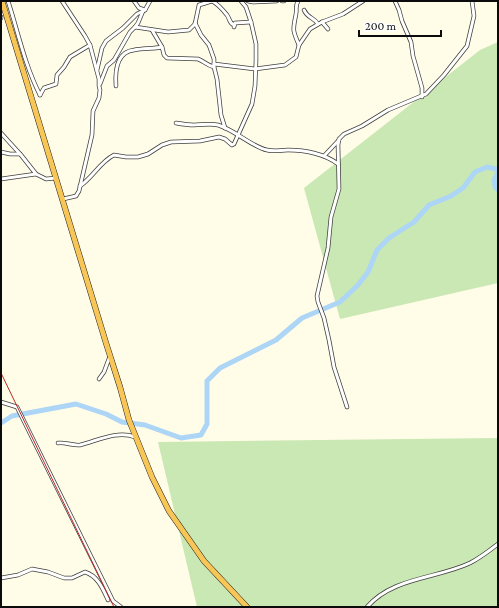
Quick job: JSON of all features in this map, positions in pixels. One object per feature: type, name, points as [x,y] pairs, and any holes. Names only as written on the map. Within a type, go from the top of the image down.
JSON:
[{"type":"highway","points":[[2,1],[129,420],[152,477],[168,511],[204,561],[247,607]]},
{"type":"street","points":[[8,1],[27,62],[40,96],[44,88],[56,84],[57,75],[70,57],[90,45]]},
{"type":"street","points":[[62,1],[90,45],[99,79],[100,90],[92,115],[92,135],[80,186],[76,196],[62,199]]},
{"type":"street","points":[[134,1],[139,8],[144,10]]},
{"type":"street","points":[[99,86],[107,66],[114,60],[130,32],[138,23],[150,1]]},
{"type":"street","points":[[135,27],[171,33],[190,30],[195,22],[199,5],[212,1],[228,16],[230,23],[234,26],[236,23],[251,22]]},
{"type":"street","points":[[80,186],[114,154],[126,157],[138,157],[148,154],[171,142],[200,141],[219,137],[225,139],[232,145],[237,140],[238,134],[252,104],[255,86],[256,44],[251,22],[246,8],[241,1]]},
{"type":"street","points":[[248,1],[277,1]]},
{"type":"street","points":[[298,1],[295,7],[296,13],[293,32],[299,45]]},
{"type":"street","points":[[151,30],[162,47],[163,53],[168,58],[198,59],[204,64],[214,66],[255,69],[285,65],[296,57],[299,45],[310,29],[322,22],[343,14],[363,1]]},
{"type":"street","points":[[395,1],[412,47],[422,88],[422,97]]},
{"type":"street","points":[[324,156],[344,134],[362,126],[388,110],[422,97],[426,94],[465,49],[470,36],[474,16],[472,1]]},
{"type":"street","points":[[96,72],[102,48],[106,41],[123,28],[137,14],[144,10]]},
{"type":"street","points":[[304,10],[306,15],[318,24]]},
{"type":"street","points":[[195,22],[214,59],[221,115],[225,128]]},
{"type":"street","points":[[322,22],[328,29]]},
{"type":"street","points":[[116,86],[116,68],[119,60],[125,54],[133,50],[162,47]]},
{"type":"street","points":[[176,123],[194,125],[212,124],[238,134],[257,147],[267,150],[291,150],[312,153],[324,156],[338,164]]},
{"type":"street","points":[[1,133],[36,174],[46,179],[56,178]]},
{"type":"street","points":[[340,139],[338,145],[339,189],[331,217],[328,248],[317,296],[323,313],[334,367],[347,407]]},
{"type":"street","points":[[1,152],[20,154]]},
{"type":"street","points":[[1,179],[36,174]]},
{"type":"street","points":[[99,380],[108,364],[110,356],[109,353]]},
{"type":"street","points":[[1,399],[5,402],[3,403],[17,407],[113,601],[120,607]]},
{"type":"street","points":[[58,443],[67,442],[79,445],[109,436],[129,436],[137,438]]},
{"type":"street","points":[[367,607],[390,589],[404,583],[470,563],[498,544]]},
{"type":"street","points":[[1,578],[18,576],[32,569],[48,572],[64,578],[72,578],[85,572],[90,574],[98,581],[108,600]]},
{"type":"green space","points":[[498,42],[498,283],[340,319],[304,188],[480,50]]},
{"type":"green space","points":[[498,438],[498,607],[197,607],[158,442]]},
{"type":"waterway","points":[[1,423],[12,416],[76,404],[106,414],[122,422],[145,425],[181,438],[201,435],[207,424],[207,381],[220,368],[276,340],[302,318],[340,302],[358,285],[368,272],[377,250],[389,238],[414,222],[429,205],[451,196],[463,188],[475,172],[487,167],[496,169],[498,173]]},
{"type":"waterway","points":[[498,173],[494,180],[495,187],[498,190]]},
{"type":"railway","points":[[1,373],[114,607]]}]
